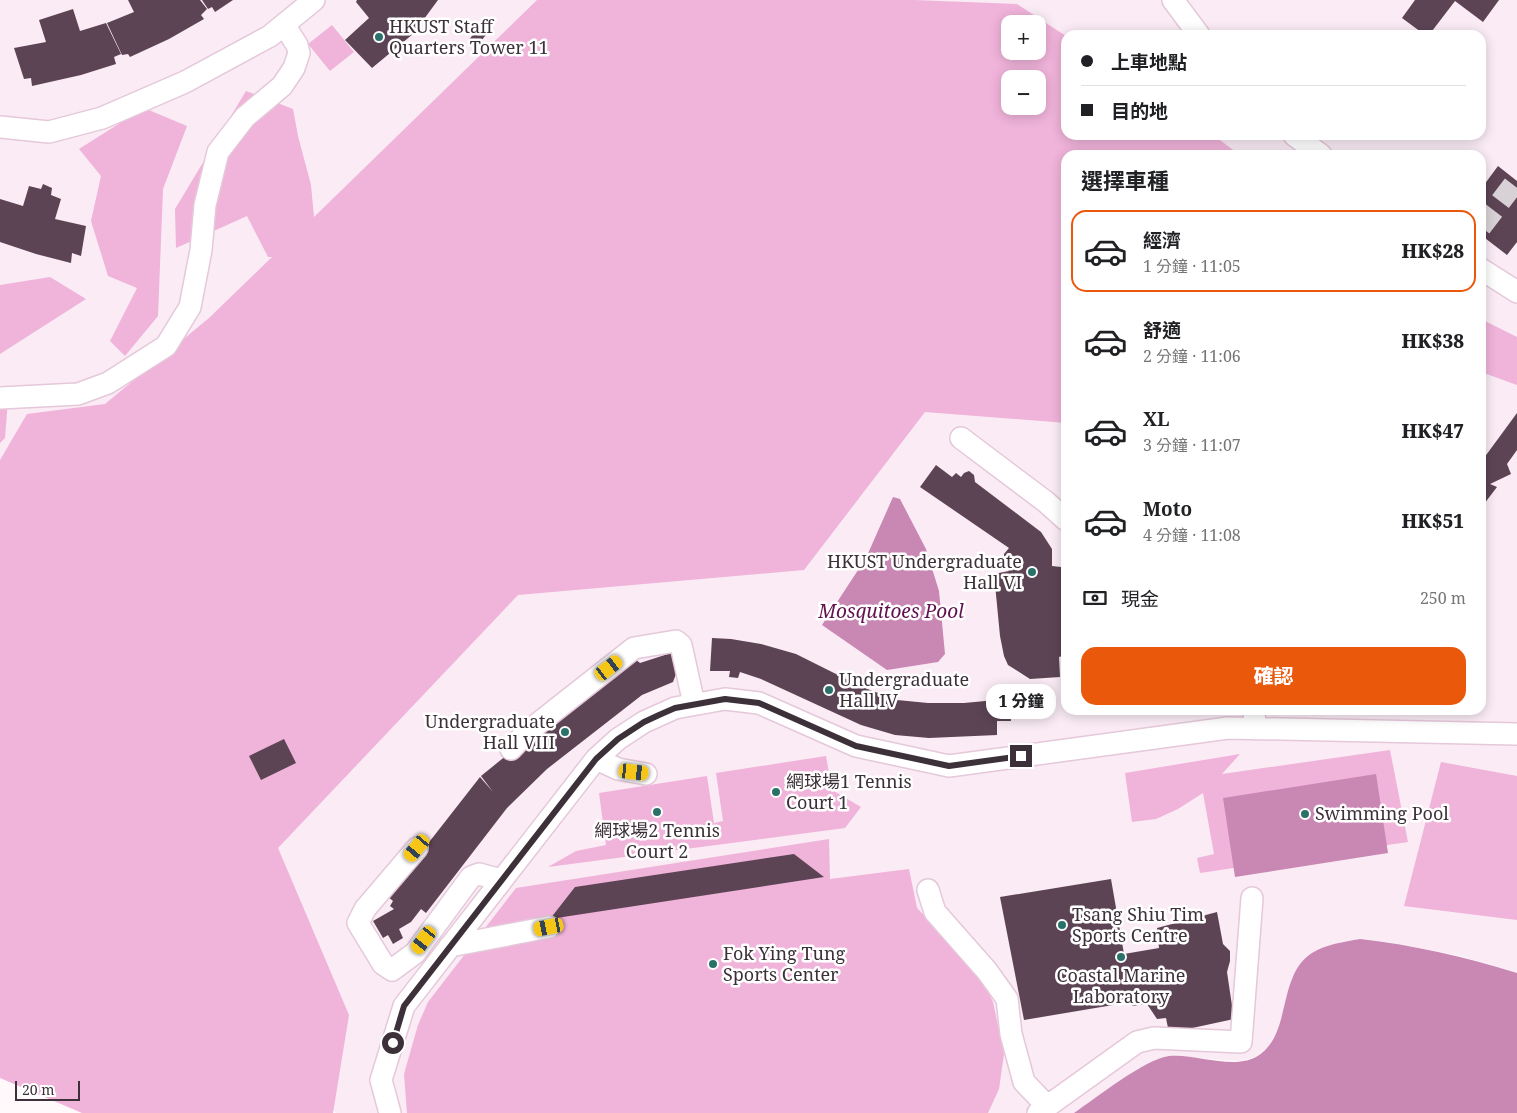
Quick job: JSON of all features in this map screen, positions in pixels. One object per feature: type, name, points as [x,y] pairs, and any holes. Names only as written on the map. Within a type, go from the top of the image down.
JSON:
[{"type":"lane","points":[[0,127],[49,132],[102,118],[185,82],[270,36],[314,0]]},
{"type":"lane","points":[[1173,0],[1195,30]]},
{"type":"lane","points":[[0,398],[78,394],[108,383],[166,346],[190,308],[201,250],[204,205],[218,152],[245,118],[282,86],[294,68],[299,53],[297,45],[284,25]]},
{"type":"lane","points":[[1301,140],[1314,150]]},
{"type":"lane","points":[[1486,272],[1517,292]]},
{"type":"lane","points":[[961,438],[1061,516]]},
{"type":"lane","points":[[511,749],[526,733],[634,648],[676,641],[681,645],[694,704]]},
{"type":"lane","points":[[390,1113],[381,1080],[404,1006],[596,759],[618,739],[644,722],[675,708],[725,699],[759,703],[856,746],[949,766],[1228,728],[1254,720],[1517,734]]},
{"type":"lane","points":[[596,759],[618,769],[646,774]]},
{"type":"lane","points":[[417,848],[365,909],[358,923],[383,964],[392,970],[415,953],[472,878],[479,874],[501,880]]},
{"type":"lane","points":[[928,890],[934,912],[987,971],[1007,999],[1011,1034],[1024,1082],[1042,1110],[1137,1042],[1154,1038],[1240,1042],[1252,898]]},
{"type":"lane","points":[[450,946],[549,927]]},
{"type":"shaded area","points":[[0,0],[1517,0],[1517,973],[1461,956],[1360,939],[1283,1012],[1277,1031],[1268,1047],[1255,1057],[1239,1061],[1168,1056],[1138,1069],[1074,1113],[336,1113],[274,1039],[0,986]]},
{"type":"shaded area","points":[[537,0],[914,0],[1017,4],[1034,15],[1001,15],[1001,60],[1046,60],[1046,23],[1061,33],[1061,140],[1220,140],[1233,150],[1061,150],[1061,423],[925,412],[804,570],[518,595],[278,848],[349,1015],[333,1113],[82,1113],[0,1078],[0,460],[27,414],[105,404],[209,318],[272,257],[268,257],[247,216],[176,248],[175,209],[246,91],[293,109],[311,185],[314,217]]},
{"type":"shaded area","points":[[332,25],[354,52],[330,71],[308,44]]},
{"type":"shaded area","points":[[144,108],[187,126],[163,189],[158,316],[125,356],[110,341],[137,288],[108,276],[91,221],[101,176],[79,149]]},
{"type":"shaded area","points":[[50,277],[86,299],[0,354],[0,285]]},
{"type":"shaded area","points":[[1486,322],[1517,337],[1517,385],[1486,374]]},
{"type":"shaded area","points":[[0,398],[8,399],[5,438],[0,443]]},
{"type":"shaded area","name":"Swimming Pool","points":[[1390,750],[1408,842],[1200,873],[1197,858],[1214,854],[1203,793],[1178,809],[1156,819],[1132,822],[1125,773],[1240,754],[1222,774]]},
{"type":"shaded area","points":[[826,756],[832,790],[861,807],[845,828],[548,867],[576,851],[606,845],[599,793],[707,776],[714,823],[723,821],[716,773]]},
{"type":"shaded area","points":[[1441,762],[1517,776],[1517,920],[1404,906]]},
{"type":"shaded area","name":"Fok Ying Tung Sports Center","points":[[829,839],[830,879],[909,869],[917,908],[978,971],[993,1002],[1004,1054],[999,1089],[988,1113],[407,1113],[404,1074],[418,1025],[428,1002],[516,888]]},
{"type":"water","name":"Mosquitoes Pool","points":[[893,497],[900,499],[926,549],[939,591],[945,654],[938,662],[887,670],[822,625],[866,558]]},
{"type":"water","points":[[1376,774],[1388,853],[1235,877],[1223,798]]},
{"type":"water","points":[[1360,939],[1439,952],[1517,973],[1517,1113],[1074,1113],[1134,1071],[1159,1059],[1179,1056],[1236,1062],[1256,1057],[1268,1047],[1275,1035],[1293,976],[1301,963],[1312,953],[1323,947]]},
{"type":"building","points":[[128,0],[200,0],[207,9],[201,15],[204,19],[169,39],[130,57],[128,54],[122,55],[107,23],[134,12]]},
{"type":"building","points":[[202,0],[233,0],[215,12],[212,7],[208,9]]},
{"type":"building","name":"HKUST Staff Quarters Tower 11","points":[[357,0],[438,0],[413,34],[372,68],[345,40],[369,18],[356,2]]},
{"type":"building","points":[[1415,0],[1499,0],[1483,22],[1455,1],[1433,30],[1418,30],[1402,18]]},
{"type":"building","points":[[73,9],[80,31],[106,23],[121,54],[114,57],[116,64],[81,75],[32,86],[31,78],[24,79],[14,48],[46,42],[39,20]]},
{"type":"building","points":[[482,23],[490,30],[476,47],[468,41]]},
{"type":"building","points":[[1498,166],[1517,181],[1517,242],[1507,255],[1486,239],[1486,182]]},
{"type":"building","points":[[43,184],[52,188],[51,195],[61,199],[55,219],[86,226],[81,256],[72,253],[71,263],[0,242],[0,199],[23,206],[29,186],[41,189]]},
{"type":"building","points":[[1517,413],[1517,450],[1507,464],[1511,474],[1490,484],[1497,487],[1486,501],[1486,455]]},
{"type":"building","name":"HKUST Undergraduate Hall VI","points":[[936,465],[952,477],[956,473],[961,477],[969,471],[974,475],[975,482],[1041,532],[1052,549],[1052,566],[1061,567],[1060,677],[1030,679],[1008,665],[1004,656],[1000,636],[994,574],[1009,571],[1004,563],[1004,554],[1009,548],[920,487]]},
{"type":"building","name":"Undergraduate Hall IV","points":[[712,638],[761,644],[796,654],[862,687],[897,700],[928,703],[964,703],[996,700],[998,712],[1010,711],[1011,721],[997,721],[997,735],[929,738],[895,735],[861,725],[761,679],[740,672],[738,678],[729,677],[730,671],[710,671]]},
{"type":"building","points":[[671,653],[676,674],[673,682],[642,695],[547,769],[507,808],[426,913],[421,909],[411,922],[399,929],[403,938],[393,944],[388,935],[383,938],[373,921],[394,909],[390,906],[393,901],[387,896],[480,777],[493,792],[481,776],[630,655],[640,663]]},
{"type":"building","points":[[284,739],[296,763],[261,780],[249,756]]},
{"type":"building","points":[[794,854],[824,877],[550,919],[575,887]]},
{"type":"building","name":"Tsang Shiu Tim Sports Centre","points":[[1111,879],[1124,954],[1159,948],[1157,928],[1217,912],[1223,944],[1230,951],[1227,972],[1234,1019],[1169,1033],[1166,1018],[1157,1019],[1147,1004],[1132,1006],[1131,1002],[1024,1020],[1000,897]]},
{"type":"tunnel","points":[[1486,220],[1517,180]]},
{"type":"place","name":"HKUST Staff Quarters Tower 11","points":[[379,37]]},
{"type":"place","name":"HKUST Undergraduate Hall VI","points":[[1032,572]]},
{"type":"place","name":"Undergraduate Hall IV","points":[[829,690]]},
{"type":"place","name":"Undergraduate Hall VIII","points":[[565,732]]},
{"type":"place","name":"網球場1 Tennis Court 1","points":[[776,792]]},
{"type":"place","name":"網球場2 Tennis Court 2","points":[[657,812]]},
{"type":"place","name":"Swimming Pool","points":[[1305,814]]},
{"type":"place","name":"Tsang Shiu Tim Sports Centre","points":[[1062,925]]},
{"type":"place","name":"Coastal Marine Laboratory","points":[[1121,957]]},
{"type":"place","name":"Fok Ying Tung Sports Center","points":[[713,964]]},
{"type":"route","points":[[393,1043],[404,1006],[501,880],[596,759],[618,739],[644,722],[675,708],[725,699],[759,703],[856,746],[949,766],[1021,756]]}]
